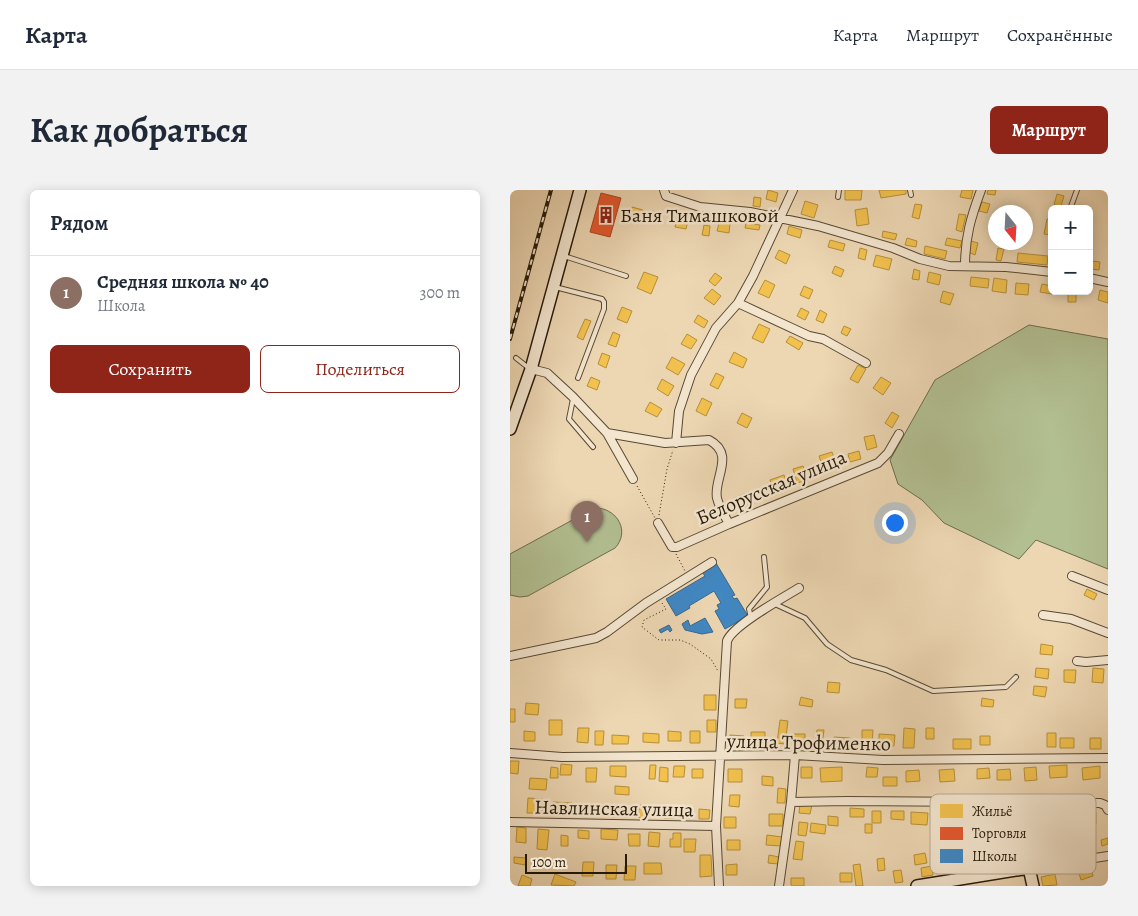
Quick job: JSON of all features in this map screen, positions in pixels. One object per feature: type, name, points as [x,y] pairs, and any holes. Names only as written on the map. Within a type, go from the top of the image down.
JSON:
[{"type":"main road","points":[[510,429],[530,369],[580,190]]},
{"type":"main road","points":[[918,886],[992,874]]},
{"type":"street","points":[[664,190],[666,196],[692,205],[781,218],[818,226],[893,248],[920,259],[949,266],[1048,269]]},
{"type":"street","points":[[676,443],[678,411],[691,375],[716,328],[738,303],[753,276],[793,190]]},
{"type":"street","points":[[965,266],[965,242],[981,190]]},
{"type":"street","points":[[1093,279],[1108,282]]},
{"type":"street","points":[[738,303],[809,336],[823,339],[866,363]]},
{"type":"street","points":[[530,369],[547,373],[607,432],[633,479]]},
{"type":"street","points":[[607,432],[665,443],[709,440],[718,446],[722,462],[717,497],[729,524]]},
{"type":"street","name":"Белорусская улица","points":[[672,547],[678,547],[878,463],[888,453],[899,434]]},
{"type":"street","points":[[658,523],[672,547]]},
{"type":"street","points":[[510,656],[596,638],[657,596],[712,562]]},
{"type":"street","points":[[1072,576],[1108,590]]},
{"type":"street","points":[[718,886],[716,826],[728,638],[751,618],[799,588]]},
{"type":"street","points":[[1043,615],[1071,619],[1108,632]]},
{"type":"street","points":[[1076,661],[1108,660]]},
{"type":"street","name":"улица Трофименко","points":[[510,753],[562,757],[795,755],[883,760],[1108,758]]},
{"type":"street","points":[[779,886],[791,802],[795,755]]},
{"type":"street","points":[[791,802],[848,800],[930,801]]},
{"type":"street","points":[[1096,803],[1105,805],[1108,810]]},
{"type":"street","name":"Навлинская улица","points":[[510,822],[716,826]]},
{"type":"lane","points":[[838,190],[838,197]]},
{"type":"lane","points":[[1071,205],[1077,190]]},
{"type":"lane","points":[[562,255],[626,276]]},
{"type":"lane","points":[[553,286],[602,299],[604,302],[604,309],[578,378]]},
{"type":"lane","points":[[516,358],[530,369]]},
{"type":"lane","points":[[573,397],[569,419],[593,447]]},
{"type":"lane","points":[[751,618],[749,610],[768,587],[764,557]]},
{"type":"lane","points":[[775,604],[804,618],[827,644],[851,660],[886,670],[934,691],[1006,687],[1016,677]]},
{"type":"path","points":[[658,523],[667,469],[676,443]]},
{"type":"path","points":[[633,479],[658,523]]},
{"type":"path","points":[[672,547],[688,577]]},
{"type":"path","points":[[657,596],[666,608],[644,620],[642,627],[658,640],[680,640],[690,644],[711,659],[716,671],[725,672]]},
{"type":"green space","points":[[1029,325],[1108,339],[1108,569],[1036,540],[1019,559],[944,523],[922,500],[898,484],[890,460],[935,380]]},
{"type":"green space","points":[[598,508],[611,513],[620,523],[621,535],[615,548],[528,596],[510,595],[510,554],[589,511]]},
{"type":"building: Жильё","points":[[768,190],[778,193],[776,202],[766,199]]},
{"type":"building: Жильё","points":[[845,190],[862,190],[861,200],[845,200]]},
{"type":"building: Жильё","points":[[879,190],[906,190],[906,194],[881,198]]},
{"type":"building: Жильё","points":[[962,190],[973,190],[971,199],[960,197]]},
{"type":"building: Жильё","points":[[988,190],[996,190],[995,195],[987,194]]},
{"type":"building: Жильё","points":[[1057,194],[1064,196],[1061,205],[1054,205]]},
{"type":"building: Жильё","points":[[754,197],[761,198],[760,207],[753,206]]},
{"type":"building: Жильё","points":[[805,201],[818,205],[814,218],[801,214]]},
{"type":"building: Жильё","points":[[982,202],[990,204],[988,205],[987,213],[979,211]]},
{"type":"building: Жильё","points":[[915,204],[922,205],[919,219],[912,217]]},
{"type":"building: Жильё","points":[[632,207],[643,210],[641,219],[630,216]]},
{"type":"building: Жильё","points":[[867,208],[869,224],[857,226],[855,210]]},
{"type":"building: Жильё","points":[[652,211],[662,213],[659,222],[649,220]]},
{"type":"building: Жильё","points":[[959,214],[966,215],[962,232],[956,230]]},
{"type":"building: Жильё","points":[[677,218],[688,221],[686,229],[675,227]]},
{"type":"building: Жильё","points":[[1047,219],[1048,219],[1048,235],[1044,234]]},
{"type":"building: Жильё","points":[[719,223],[730,224],[729,233],[717,231]]},
{"type":"building: Жильё","points":[[746,223],[760,225],[759,230],[745,228]]},
{"type":"building: Жильё","points":[[704,225],[710,226],[709,236],[702,235]]},
{"type":"building: Жильё","points":[[789,226],[802,230],[800,238],[787,234]]},
{"type":"building: Жильё","points":[[883,231],[897,234],[895,240],[882,237]]},
{"type":"building: Жильё","points":[[907,238],[917,241],[916,247],[905,245]]},
{"type":"building: Жильё","points":[[947,238],[962,241],[960,248],[945,245]]},
{"type":"building: Жильё","points":[[830,240],[845,244],[843,251],[828,247]]},
{"type":"building: Жильё","points":[[971,241],[978,243],[975,255],[968,252]]},
{"type":"building: Жильё","points":[[925,246],[947,251],[945,259],[924,254]]},
{"type":"building: Жильё","points":[[860,248],[867,250],[865,260],[858,258]]},
{"type":"building: Жильё","points":[[779,250],[790,255],[786,264],[775,258]]},
{"type":"building: Жильё","points":[[998,250],[1004,250],[1001,261],[996,260]]},
{"type":"building: Жильё","points":[[1018,253],[1048,256],[1047,265],[1017,262]]},
{"type":"building: Жильё","points":[[876,255],[892,259],[889,270],[873,266]]},
{"type":"building: Жильё","points":[[1093,261],[1100,262],[1099,270],[1093,269]]},
{"type":"building: Жильё","points":[[835,266],[844,270],[841,277],[832,273]]},
{"type":"building: Жильё","points":[[914,269],[920,271],[919,280],[912,279]]},
{"type":"building: Жильё","points":[[644,272],[658,277],[651,294],[637,288]]},
{"type":"building: Жильё","points":[[929,272],[941,275],[939,285],[927,282]]},
{"type":"building: Жильё","points":[[715,273],[722,278],[715,286],[709,281]]},
{"type":"building: Жильё","points":[[971,277],[989,279],[988,288],[970,286]]},
{"type":"building: Жильё","points":[[994,278],[1007,280],[1006,293],[992,291]]},
{"type":"building: Жильё","points":[[765,280],[775,285],[769,298],[758,293]]},
{"type":"building: Жильё","points":[[1016,283],[1029,284],[1028,295],[1015,294]]},
{"type":"building: Жильё","points":[[1042,284],[1048,285],[1048,293],[1040,292]]},
{"type":"building: Жильё","points":[[804,286],[813,290],[809,299],[800,295]]},
{"type":"building: Жильё","points":[[712,289],[721,296],[714,305],[704,298]]},
{"type":"building: Жильё","points":[[1100,290],[1108,292],[1108,303],[1098,300]]},
{"type":"building: Жильё","points":[[943,291],[954,294],[950,305],[940,302]]},
{"type":"building: Жильё","points":[[1068,295],[1076,295],[1076,302],[1068,302]]},
{"type":"building: Жильё","points":[[622,307],[632,311],[627,323],[617,319]]},
{"type":"building: Жильё","points":[[801,308],[809,312],[805,320],[797,316]]},
{"type":"building: Жильё","points":[[820,310],[827,314],[823,323],[816,320]]},
{"type":"building: Жильё","points":[[698,315],[708,321],[704,328],[694,322]]},
{"type":"building: Жильё","points":[[585,319],[591,321],[583,340],[577,337]]},
{"type":"building: Жильё","points":[[759,324],[770,329],[763,343],[752,338]]},
{"type":"building: Жильё","points":[[844,326],[851,329],[847,336],[841,333]]},
{"type":"building: Жильё","points":[[613,332],[620,335],[616,347],[608,344]]},
{"type":"building: Жильё","points":[[687,334],[697,340],[691,349],[681,344]]},
{"type":"building: Жильё","points":[[790,336],[803,343],[799,350],[786,342]]},
{"type":"building: Жильё","points":[[734,352],[747,359],[743,368],[729,362]]},
{"type":"building: Жильё","points":[[602,353],[610,356],[606,368],[598,364]]},
{"type":"building: Жильё","points":[[672,357],[685,364],[678,375],[666,368]]},
{"type":"building: Жильё","points":[[858,365],[866,369],[858,383],[850,379]]},
{"type":"building: Жильё","points":[[716,373],[724,377],[718,389],[710,385]]},
{"type":"building: Жильё","points":[[591,377],[600,381],[597,390],[587,386]]},
{"type":"building: Жильё","points":[[881,377],[891,383],[883,395],[873,388]]},
{"type":"building: Жильё","points":[[662,379],[674,386],[668,396],[657,389]]},
{"type":"building: Жильё","points":[[702,398],[712,403],[706,416],[696,411]]},
{"type":"building: Жильё","points":[[650,402],[662,409],[657,417],[645,411]]},
{"type":"building: Жильё","points":[[892,412],[899,416],[892,428],[885,423]]},
{"type":"building: Жильё","points":[[742,413],[752,418],[747,428],[737,423]]},
{"type":"building: Жильё","points":[[874,435],[877,447],[867,450],[864,437]]},
{"type":"building: Жильё","points":[[859,451],[861,459],[850,462],[848,454]]},
{"type":"building: Жильё","points":[[832,452],[836,463],[823,467],[819,456]]},
{"type":"building: Жильё","points":[[803,466],[808,480],[797,483],[793,469]]},
{"type":"building: Жильё","points":[[784,475],[789,489],[775,494],[770,480]]},
{"type":"building: Жильё","points":[[749,492],[754,504],[739,510],[734,498]]},
{"type":"building: Жильё","points":[[1087,589],[1097,594],[1094,600],[1084,595]]},
{"type":"building: Жильё","points":[[1041,644],[1053,646],[1052,655],[1040,654]]},
{"type":"building: Жильё","points":[[1036,668],[1049,669],[1048,679],[1035,677]]},
{"type":"building: Жильё","points":[[1093,668],[1104,669],[1103,683],[1092,682]]},
{"type":"building: Жильё","points":[[1064,670],[1076,670],[1075,683],[1064,682]]},
{"type":"building: Жильё","points":[[828,682],[840,683],[839,693],[827,692]]},
{"type":"building: Жильё","points":[[1034,686],[1047,687],[1045,697],[1033,695]]},
{"type":"building: Жильё","points":[[704,695],[716,695],[716,710],[704,710]]},
{"type":"building: Жильё","points":[[801,697],[813,700],[812,707],[799,705]]},
{"type":"building: Жильё","points":[[982,698],[994,700],[993,707],[981,706]]},
{"type":"building: Жильё","points":[[735,699],[747,699],[746,708],[735,708]]},
{"type":"building: Жильё","points":[[526,703],[539,704],[538,715],[525,714]]},
{"type":"building: Жильё","points":[[510,709],[515,709],[515,722],[510,722]]},
{"type":"building: Жильё","points":[[549,720],[562,720],[562,735],[549,735]]},
{"type":"building: Жильё","points":[[707,720],[716,720],[716,732],[707,732]]},
{"type":"building: Жильё","points":[[780,720],[788,721],[785,744],[777,743]]},
{"type":"building: Жильё","points":[[578,728],[589,728],[588,743],[577,742]]},
{"type":"building: Жильё","points":[[904,728],[915,729],[914,748],[903,748]]},
{"type":"building: Жильё","points":[[926,728],[934,728],[934,739],[926,739]]},
{"type":"building: Жильё","points":[[817,730],[824,730],[822,745],[815,745]]},
{"type":"building: Жильё","points":[[862,730],[873,730],[872,744],[862,743]]},
{"type":"building: Жильё","points":[[524,731],[535,732],[535,741],[524,741]]},
{"type":"building: Жильё","points":[[595,731],[604,731],[603,745],[595,745]]},
{"type":"building: Жильё","points":[[668,731],[681,732],[681,741],[668,741]]},
{"type":"building: Жильё","points":[[690,731],[700,731],[700,743],[690,743]]},
{"type":"building: Жильё","points":[[751,732],[765,732],[765,743],[751,743]]},
{"type":"building: Жильё","points":[[643,733],[659,734],[659,743],[643,742]]},
{"type":"building: Жильё","points":[[1047,733],[1056,733],[1056,747],[1047,747]]},
{"type":"building: Жильё","points":[[794,734],[805,734],[805,744],[794,744]]},
{"type":"building: Жильё","points":[[879,734],[895,735],[894,746],[879,746]]},
{"type":"building: Жильё","points":[[612,735],[629,736],[628,744],[612,744]]},
{"type":"building: Жильё","points":[[730,735],[744,736],[743,747],[730,746]]},
{"type":"building: Жильё","points":[[980,736],[990,736],[990,745],[980,745]]},
{"type":"building: Жильё","points":[[834,737],[850,738],[850,746],[834,745]]},
{"type":"building: Жильё","points":[[1060,738],[1074,738],[1074,748],[1060,748]]},
{"type":"building: Жильё","points":[[1090,738],[1101,738],[1101,749],[1090,749]]},
{"type":"building: Жильё","points":[[953,739],[971,739],[971,749],[953,749]]},
{"type":"building: Жильё","points":[[510,761],[519,761],[518,774],[510,773]]},
{"type":"building: Жильё","points":[[561,764],[572,765],[571,775],[560,775]]},
{"type":"building: Жильё","points":[[650,765],[656,765],[655,779],[649,779]]},
{"type":"building: Жильё","points":[[1067,765],[1067,777],[1050,778],[1049,766]]},
{"type":"building: Жильё","points":[[610,766],[626,766],[626,777],[610,776]]},
{"type":"building: Жильё","points":[[674,766],[685,766],[684,777],[673,777]]},
{"type":"building: Жильё","points":[[1100,766],[1100,778],[1083,780],[1082,768]]},
{"type":"building: Жильё","points":[[551,767],[558,768],[558,778],[550,778]]},
{"type":"building: Жильё","points":[[660,767],[668,768],[668,782],[659,781]]},
{"type":"building: Жильё","points":[[801,767],[812,767],[812,778],[801,778]]},
{"type":"building: Жильё","points":[[842,767],[842,781],[821,782],[820,768]]},
{"type":"building: Жильё","points":[[867,767],[878,768],[877,777],[866,777]]},
{"type":"building: Жильё","points":[[1036,767],[1037,780],[1025,781],[1024,768]]},
{"type":"building: Жильё","points":[[586,768],[597,768],[596,782],[586,782]]},
{"type":"building: Жильё","points":[[989,768],[990,778],[977,779],[977,769]]},
{"type":"building: Жильё","points":[[692,769],[703,769],[703,778],[692,778]]},
{"type":"building: Жильё","points":[[728,769],[742,769],[742,782],[728,782]]},
{"type":"building: Жильё","points":[[954,769],[955,781],[940,782],[939,770]]},
{"type":"building: Жильё","points":[[1010,769],[1011,780],[997,780],[997,770]]},
{"type":"building: Жильё","points":[[919,770],[920,781],[906,782],[906,771]]},
{"type":"building: Жильё","points":[[762,776],[773,777],[773,786],[762,785]]},
{"type":"building: Жильё","points":[[883,777],[897,777],[897,786],[883,786]]},
{"type":"building: Жильё","points":[[530,778],[547,779],[546,790],[529,789]]},
{"type":"building: Жильё","points":[[615,786],[629,787],[629,795],[615,794]]},
{"type":"building: Жильё","points":[[778,788],[786,789],[785,803],[777,803]]},
{"type":"building: Жильё","points":[[730,795],[740,795],[739,807],[729,806]]},
{"type":"building: Жильё","points":[[528,798],[543,799],[542,813],[527,813]]},
{"type":"building: Жильё","points":[[553,802],[572,803],[571,814],[553,813]]},
{"type":"building: Жильё","points":[[800,804],[812,805],[810,814],[799,813]]},
{"type":"building: Жильё","points":[[640,805],[646,806],[646,818],[632,817],[632,810],[639,810]]},
{"type":"building: Жильё","points":[[578,807],[589,807],[588,816],[577,815]]},
{"type":"building: Жильё","points":[[664,808],[675,808],[674,818],[664,818]]},
{"type":"building: Жильё","points":[[850,808],[864,809],[864,817],[850,817]]},
{"type":"building: Жильё","points":[[605,809],[616,809],[615,817],[604,816]]},
{"type":"building: Жильё","points":[[699,809],[710,810],[709,819],[699,819]]},
{"type":"building: Жильё","points":[[872,811],[881,811],[881,823],[872,823]]},
{"type":"building: Жильё","points":[[891,811],[904,811],[904,820],[891,819]]},
{"type":"building: Жильё","points":[[911,812],[928,813],[927,825],[911,824]]},
{"type":"building: Жильё","points":[[769,814],[783,814],[783,826],[769,826]]},
{"type":"building: Жильё","points":[[828,816],[838,817],[838,826],[828,825]]},
{"type":"building: Жильё","points":[[724,817],[736,817],[736,828],[724,828]]},
{"type":"building: Жильё","points":[[799,822],[808,823],[806,836],[798,835]]},
{"type":"building: Жильё","points":[[811,823],[826,825],[825,834],[810,832]]},
{"type":"building: Жильё","points":[[865,824],[872,824],[872,833],[865,833]]},
{"type":"building: Жильё","points":[[517,827],[526,828],[526,843],[516,842]]},
{"type":"building: Жильё","points":[[538,829],[549,830],[547,850],[537,849]]},
{"type":"building: Жильё","points":[[601,829],[618,830],[617,840],[601,839]]},
{"type":"building: Жильё","points":[[578,830],[589,831],[589,839],[578,838]]},
{"type":"building: Жильё","points":[[649,832],[660,833],[659,847],[648,846]]},
{"type":"building: Жильё","points":[[673,833],[681,833],[681,847],[670,847],[670,839],[673,839]]},
{"type":"building: Жильё","points":[[628,834],[640,834],[640,846],[629,846]]},
{"type":"building: Жильё","points":[[561,835],[568,836],[568,846],[561,846]]},
{"type":"building: Жильё","points":[[767,835],[782,837],[781,846],[766,845]]},
{"type":"building: Жильё","points":[[1108,838],[1108,844],[1102,846],[1101,840]]},
{"type":"building: Жильё","points":[[684,839],[696,839],[695,852],[684,852]]},
{"type":"building: Жильё","points":[[727,840],[740,840],[740,850],[727,850]]},
{"type":"building: Жильё","points":[[796,841],[804,842],[802,860],[793,859]]},
{"type":"building: Жильё","points":[[925,853],[927,863],[915,865],[914,855]]},
{"type":"building: Жильё","points":[[700,855],[711,855],[712,876],[700,877]]},
{"type":"building: Жильё","points":[[769,855],[779,857],[778,864],[768,863]]},
{"type":"building: Жильё","points":[[514,857],[526,858],[525,865],[514,863]]},
{"type":"building: Жильё","points":[[884,858],[885,870],[878,871],[877,859]]},
{"type":"building: Жильё","points":[[583,862],[594,862],[593,876],[582,876]]},
{"type":"building: Жильё","points":[[644,863],[661,863],[662,874],[644,874]]},
{"type":"building: Жильё","points":[[737,864],[737,875],[726,875],[726,865]]},
{"type":"building: Жильё","points":[[860,864],[863,886],[856,886],[853,865]]},
{"type":"building: Жильё","points":[[606,865],[617,865],[616,879],[606,879]]},
{"type":"building: Жильё","points":[[625,866],[636,866],[635,880],[624,880]]},
{"type":"building: Жильё","points":[[930,866],[930,874],[933,875],[922,877],[921,868]]},
{"type":"building: Жильё","points":[[901,870],[903,882],[895,883],[893,871]]},
{"type":"building: Жильё","points":[[840,873],[852,873],[852,882],[840,882]]},
{"type":"building: Жильё","points":[[555,874],[576,882],[574,886],[551,885]]},
{"type":"building: Жильё","points":[[1055,874],[1057,885],[1043,886],[1041,877]]},
{"type":"building: Жильё","points":[[1079,874],[1092,874],[1093,876],[1081,880]]},
{"type":"building: Жильё","points":[[522,875],[532,879],[530,886],[518,886]]},
{"type":"building: Жильё","points":[[791,878],[804,878],[804,886],[791,885]]},
{"type":"building: Торговля","name":"Баня Тимашковой","points":[[601,193],[621,198],[610,237],[590,232]]},
{"type":"building: Школы","points":[[716,563],[735,595],[732,596],[734,599],[737,598],[748,616],[725,629],[715,611],[719,609],[717,605],[721,603],[714,591],[676,616],[666,599],[705,576],[702,572]]},
{"type":"building: Школы","points":[[705,618],[713,632],[702,634],[685,630],[682,624],[688,620],[690,626]]},
{"type":"building: Школы","points":[[669,625],[672,630],[670,632],[668,629],[661,633],[659,630]]},
{"type":"railway","points":[[510,339],[551,190]]},
{"type":"place","name":"Баня Тимашковой","points":[[606,215]]},
{"type":"place","name":"Средняя школа № 40","points":[[587,542]]}]
